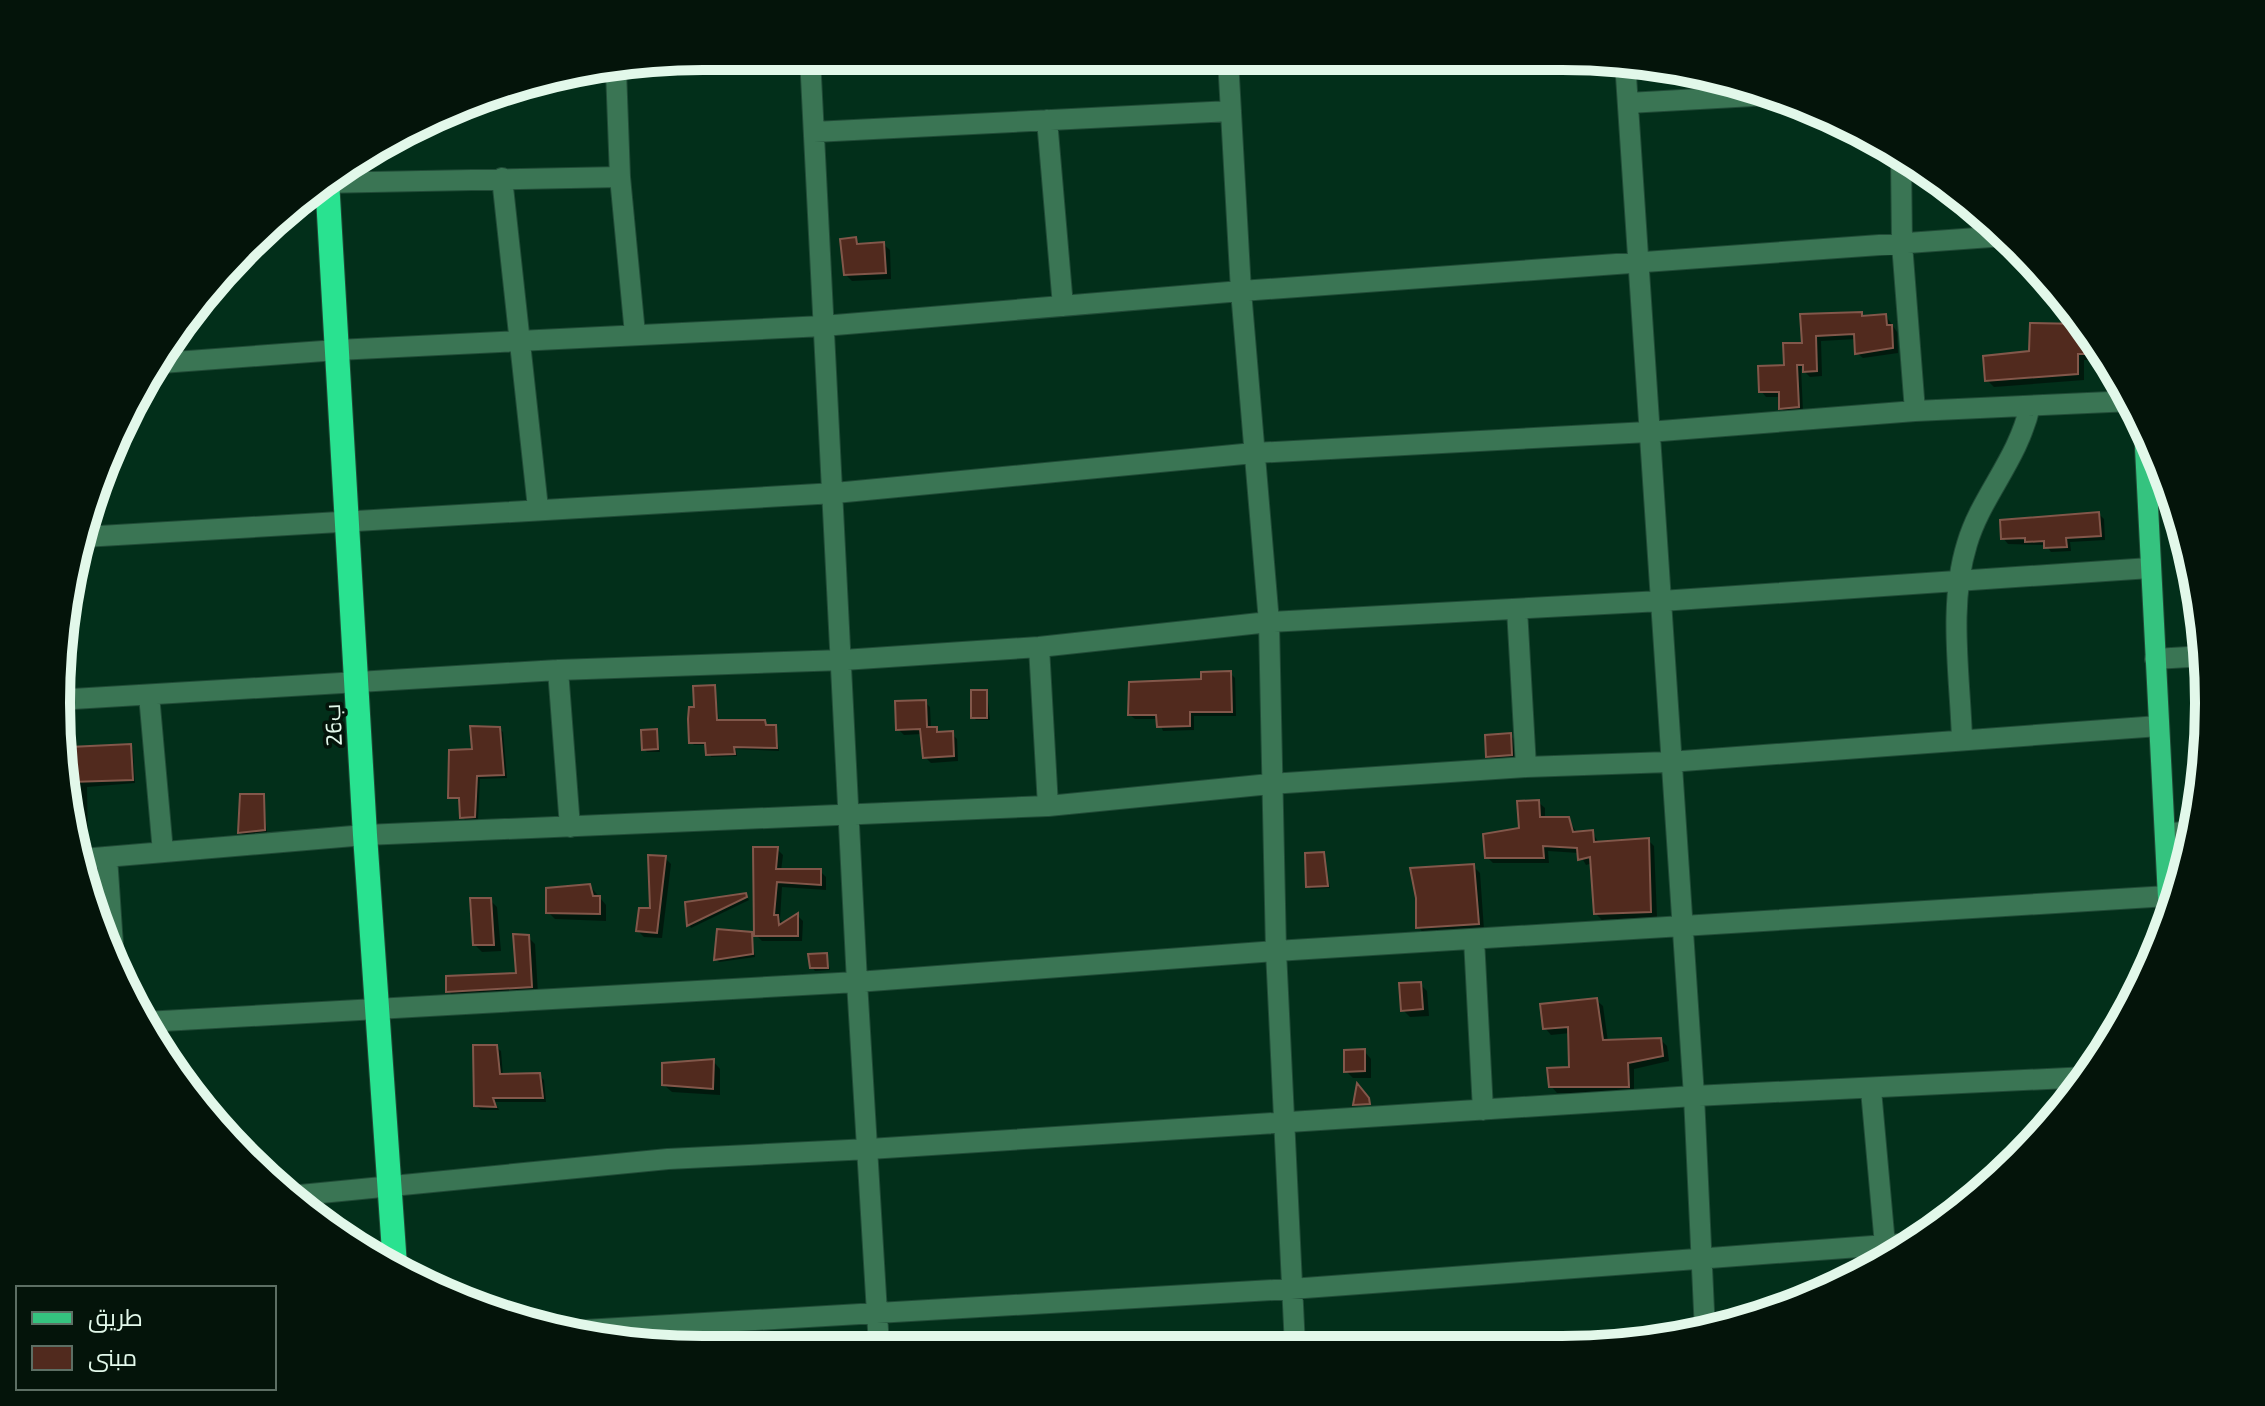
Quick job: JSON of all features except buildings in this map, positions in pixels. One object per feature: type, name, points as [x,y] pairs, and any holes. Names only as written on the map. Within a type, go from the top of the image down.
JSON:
[{"type":"highway","name":"26ب","points":[[326,195],[394,1256]]},
{"type":"main road","points":[[2146,458],[2167,885]]},
{"type":"street","points":[[811,70],[835,493],[848,816],[879,1336]]},
{"type":"street","points":[[1229,70],[1241,291],[1269,622],[1270,784],[1294,1336]]},
{"type":"street","points":[[1626,73],[1669,762],[1694,1096],[1705,1319]]},
{"type":"street","points":[[616,76],[620,177],[635,334]]},
{"type":"street","points":[[1628,103],[1741,97]]},
{"type":"street","points":[[814,132],[1231,111]]},
{"type":"street","points":[[1047,120],[1063,306]]},
{"type":"street","points":[[1901,169],[1902,244],[1915,411]]},
{"type":"street","points":[[345,182],[620,177]]},
{"type":"street","points":[[502,178],[517,342],[538,508]]},
{"type":"street","points":[[170,362],[337,350],[823,326],[1241,291],[1990,237]]},
{"type":"street","points":[[93,536],[347,519],[835,493],[1254,453],[1648,432],[1915,411],[2118,402]]},
{"type":"street","points":[[1962,739],[1957,581],[1967,542],[2006,470],[2030,406]]},
{"type":"street","points":[[2147,480],[2154,480]]},
{"type":"street","points":[[70,699],[558,670],[843,660],[1039,647],[1269,622],[1661,601],[2150,568]]},
{"type":"street","points":[[1517,609],[1526,767]]},
{"type":"street","points":[[1039,647],[1048,806]]},
{"type":"street","points":[[2155,659],[2193,657]]},
{"type":"street","points":[[558,670],[570,827]]},
{"type":"street","points":[[149,695],[163,852]]},
{"type":"street","points":[[90,858],[365,835],[1048,806],[1270,784],[1526,767],[1669,762],[2159,726]]},
{"type":"street","points":[[2165,833],[2181,832]]},
{"type":"street","points":[[107,857],[112,928]]},
{"type":"street","points":[[156,1021],[857,982],[1276,951],[2164,896]]},
{"type":"street","points":[[1474,939],[1483,1110]]},
{"type":"street","points":[[305,1194],[668,1159],[1694,1096],[1871,1090],[2071,1078]]},
{"type":"street","points":[[1871,1090],[1885,1245]]},
{"type":"street","points":[[606,1329],[1291,1289],[1703,1262],[1888,1245]]}]
